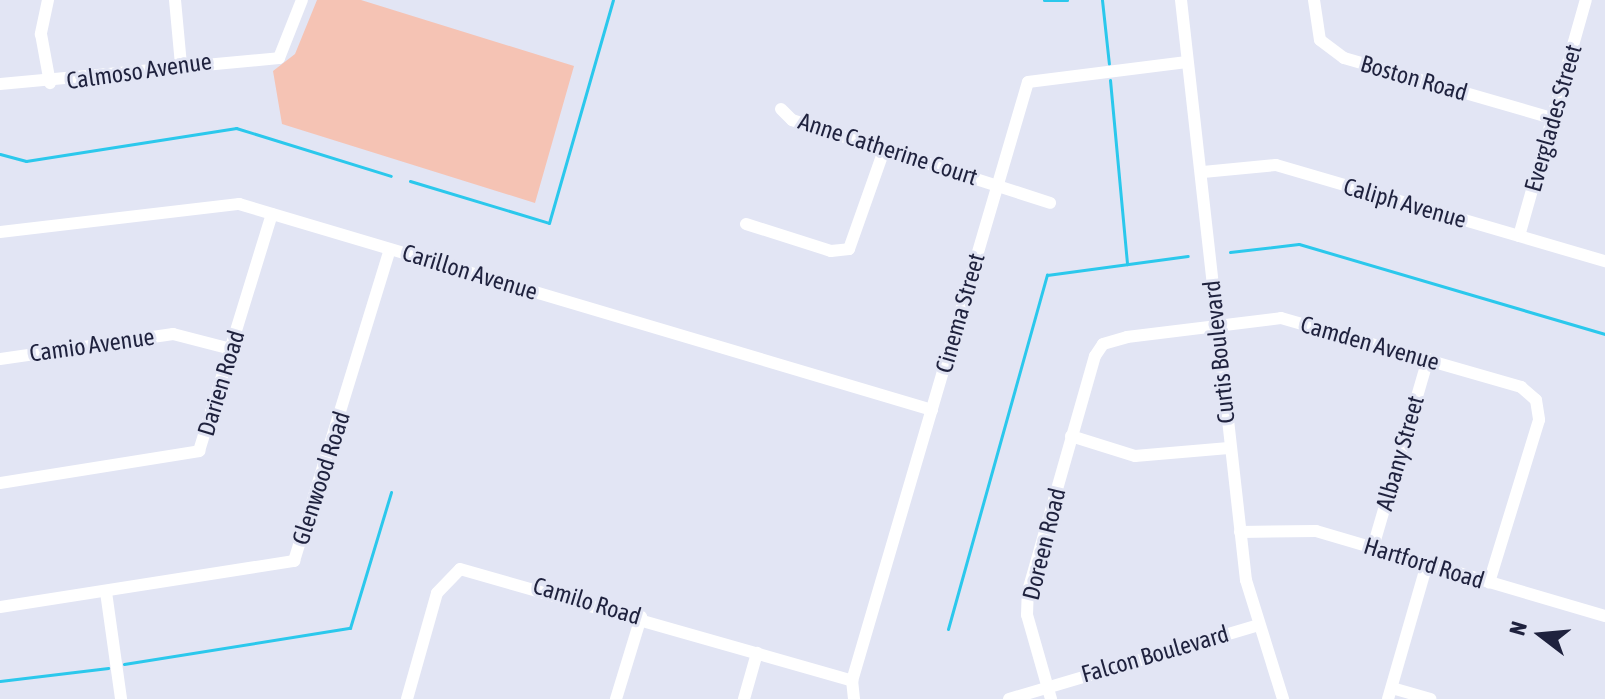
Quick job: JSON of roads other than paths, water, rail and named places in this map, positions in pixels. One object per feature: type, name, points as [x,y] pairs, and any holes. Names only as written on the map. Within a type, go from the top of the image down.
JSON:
[{"type":"street","points":[[48,0],[41,34],[50,83]]},
{"type":"street","points":[[175,0],[181,65]]},
{"type":"street","name":"Calmoso Avenue","points":[[0,84],[50,83],[181,65],[279,58],[302,0]]},
{"type":"street","name":"Curtis Boulevard","points":[[1181,0],[1203,172],[1216,326],[1240,532],[1255,626],[1283,699]]},
{"type":"street","name":"Boston Road","points":[[1314,0],[1320,40],[1344,58],[1552,118]]},
{"type":"street","name":"Everglades Street","points":[[1519,236],[1585,0]]},
{"type":"street","name":"Cinema Street","points":[[854,699],[852,681],[1028,82],[1187,62]]},
{"type":"street","name":"Anne Catherine Court","points":[[781,109],[792,120],[1050,203]]},
{"type":"street","points":[[746,224],[831,251],[849,249],[884,150]]},
{"type":"street","name":"Caliph Avenue","points":[[1203,172],[1276,165],[1605,261]]},
{"type":"street","name":"Carillon Avenue","points":[[0,232],[220,202],[272,214],[932,410]]},
{"type":"street","name":"Darien Road","points":[[0,483],[199,451],[272,214]]},
{"type":"street","name":"Glenwood Road","points":[[0,607],[294,561],[390,249]]},
{"type":"street","name":"Camden Avenue","points":[[1071,436],[1103,344],[1281,318],[1521,387],[1536,400],[1539,420],[1489,583]]},
{"type":"street","name":"Camio Avenue","points":[[0,359],[173,334],[231,349]]},
{"type":"street","name":"Albany Street","points":[[1373,547],[1428,359]]},
{"type":"street","points":[[1071,436],[1135,456],[1229,448]]},
{"type":"street","name":"Doreen Road","points":[[1051,699],[1027,615],[1028,591],[1071,436]]},
{"type":"street","name":"Hartford Road","points":[[1240,532],[1294,528],[1373,547],[1605,616]]},
{"type":"street","points":[[1427,564],[1390,693],[1430,699]]},
{"type":"street","name":"Camilo Road","points":[[407,699],[437,593],[460,569],[641,617],[852,681]]},
{"type":"street","points":[[106,592],[121,699]]},
{"type":"street","points":[[616,699],[641,617]]},
{"type":"street","name":"Falcon Boulevard","points":[[1009,699],[1047,685],[1255,626]]},
{"type":"street","points":[[744,699],[757,653]]},
{"type":"waterway","points":[[410,181],[549,223],[613,0]]},
{"type":"waterway","points":[[1044,0],[1067,0]]},
{"type":"waterway","points":[[1102,0],[1109,64]]},
{"type":"waterway","points":[[1110,80],[1127,264]]},
{"type":"waterway","points":[[0,154],[26,161],[236,128],[391,176]]},
{"type":"waterway","points":[[1230,252],[1299,244],[1605,334]]},
{"type":"waterway","points":[[948,629],[1047,275],[1188,256]]},
{"type":"waterway","points":[[124,664],[350,628],[391,492]]},
{"type":"waterway","points":[[0,681],[108,668]]}]
